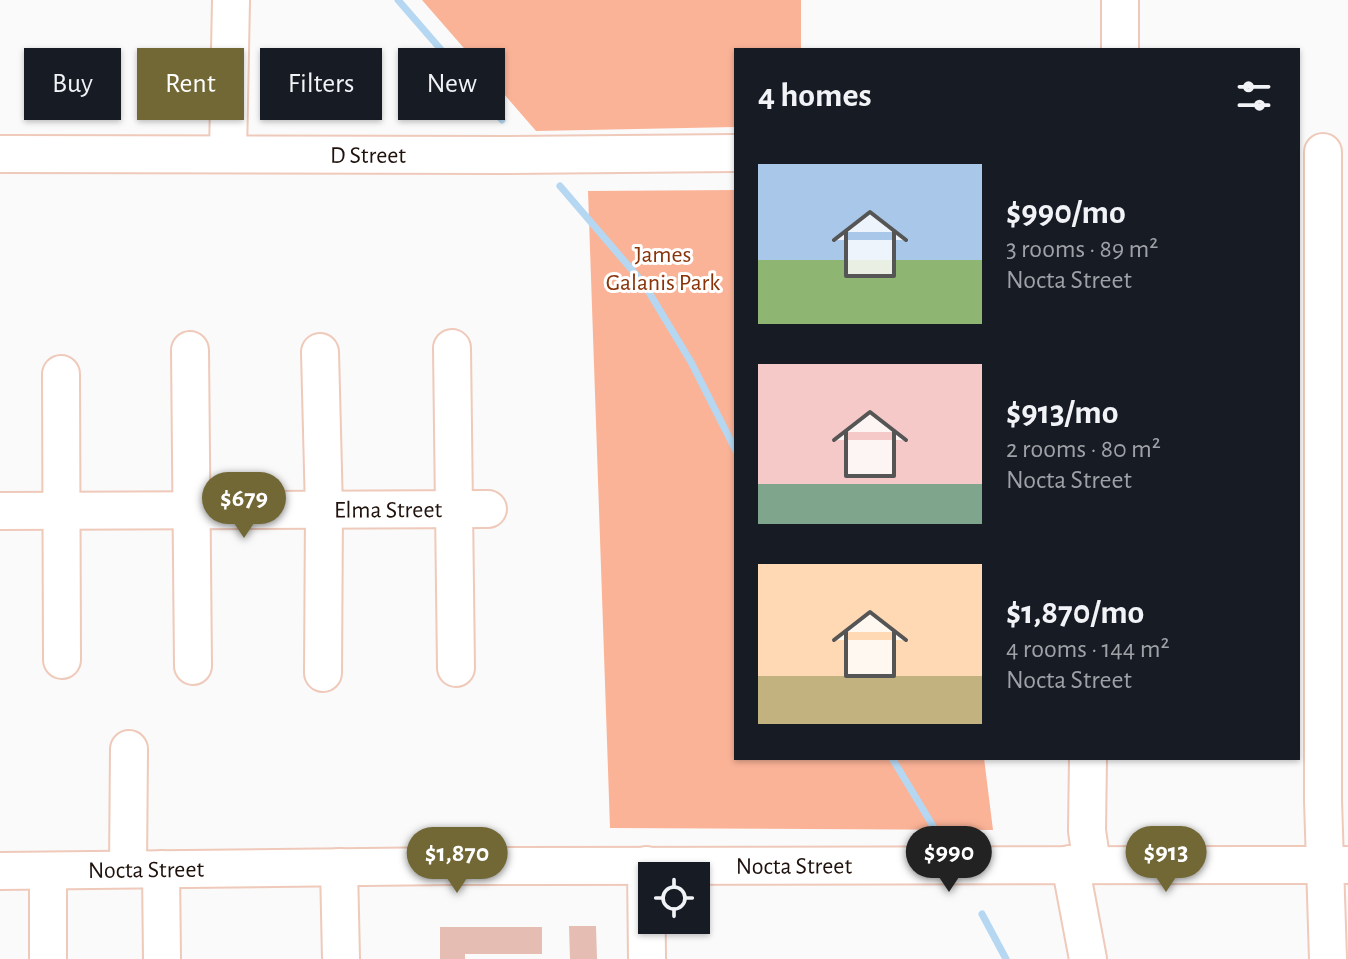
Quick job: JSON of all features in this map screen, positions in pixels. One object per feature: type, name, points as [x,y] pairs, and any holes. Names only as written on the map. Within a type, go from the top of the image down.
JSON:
[{"type":"street","points":[[228,154],[231,0]]},
{"type":"street","points":[[1120,0],[1120,48]]},
{"type":"street","points":[[1323,152],[1323,800],[1337,865],[1328,959]]},
{"type":"street","name":"D Street","points":[[0,154],[734,153]]},
{"type":"street","points":[[452,348],[471,509],[456,668]]},
{"type":"street","points":[[190,350],[193,666]]},
{"type":"street","points":[[320,352],[324,510],[323,673]]},
{"type":"street","points":[[61,374],[62,660]]},
{"type":"street","name":"Elma Street","points":[[0,511],[471,509]]},
{"type":"street","points":[[129,749],[145,869],[162,959]]},
{"type":"street","points":[[1088,760],[1087,831],[1081,864],[1088,959]]},
{"type":"street","name":"Nocta Street","points":[[0,871],[638,865]]},
{"type":"street","name":"Nocta Street","points":[[710,865],[1337,865]]},
{"type":"street","points":[[339,867],[341,959]]},
{"type":"street","points":[[48,871],[48,959]]},
{"type":"street","points":[[647,934],[647,959]]},
{"type":"green space","points":[[422,0],[801,0],[801,48],[734,48],[734,127],[536,131],[505,95],[505,48],[464,48]]},
{"type":"green space","name":"James Galanis Park","points":[[734,190],[734,760],[984,760],[993,830],[610,828],[588,191]]},
{"type":"building","points":[[569,926],[596,926],[597,959],[570,959]]},
{"type":"building","points":[[440,927],[542,927],[542,954],[465,954],[465,959],[440,959]]},
{"type":"waterway","points":[[398,0],[440,48]]},
{"type":"waterway","points":[[560,186],[644,284],[691,362],[734,447]]},
{"type":"waterway","points":[[893,760],[933,826]]},
{"type":"waterway","points":[[982,914],[1006,959]]}]
